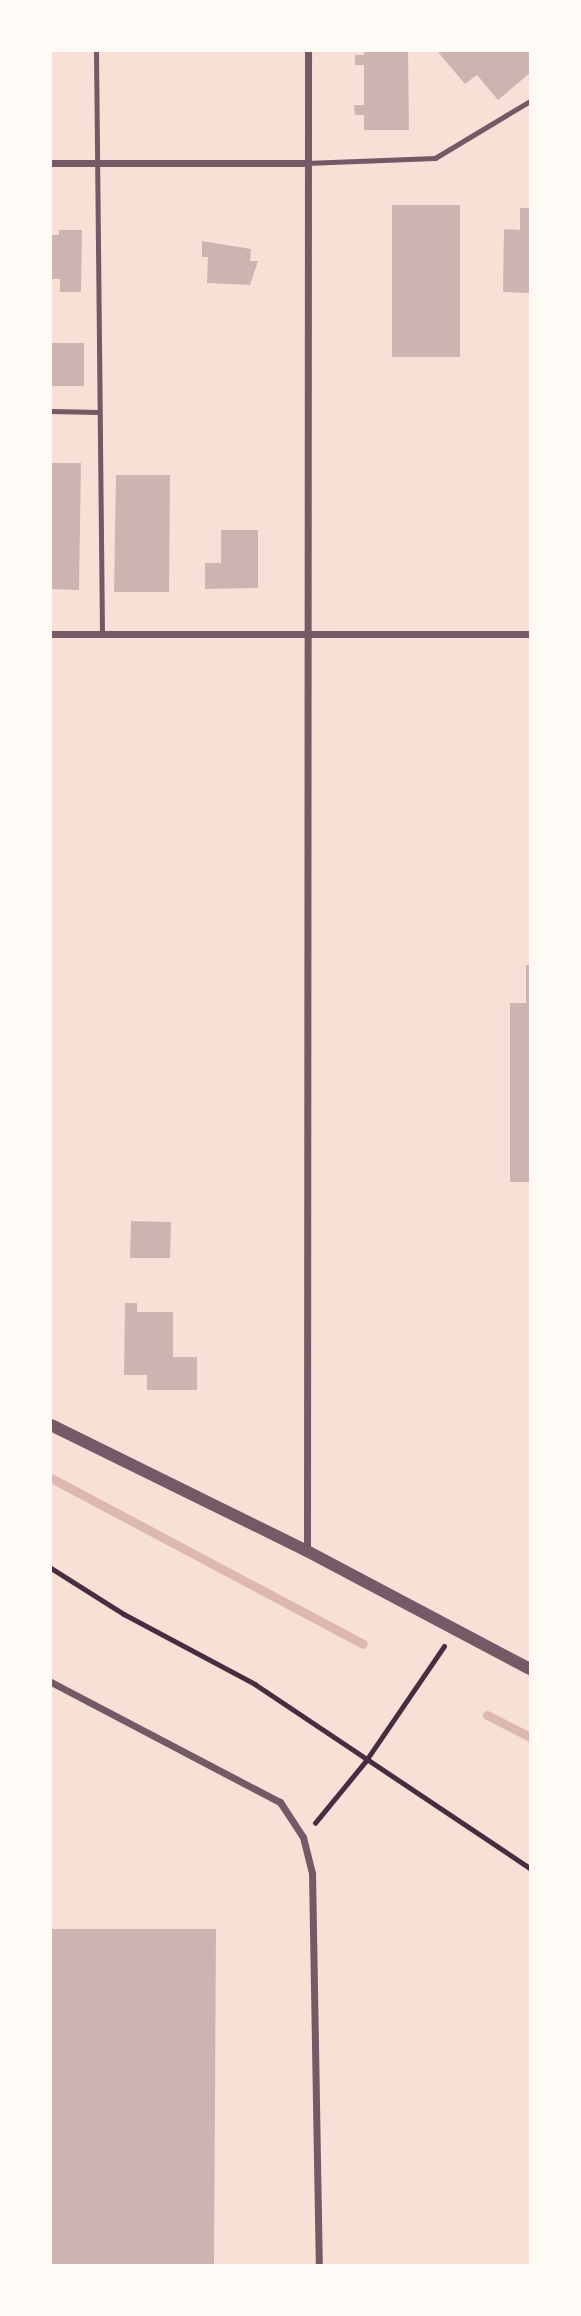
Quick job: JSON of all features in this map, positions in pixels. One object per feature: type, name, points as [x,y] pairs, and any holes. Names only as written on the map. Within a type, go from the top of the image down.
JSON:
[{"type":"street","points":[[307,1551],[305,634],[308,51]]},
{"type":"street","points":[[51,163],[306,163]]},
{"type":"street","points":[[51,634],[530,634]]},
{"type":"street","points":[[51,1424],[307,1551],[530,1669]]},
{"type":"street","points":[[51,1682],[280,1802],[303,1837],[312,1873],[319,2265]]},
{"type":"lane","points":[[96,51],[102,634]]},
{"type":"lane","points":[[306,163],[435,158],[530,102]]},
{"type":"lane","points":[[51,411],[98,412]]},
{"type":"path","points":[[51,1568],[124,1614],[255,1684],[365,1762],[530,1868]]},
{"type":"path","points":[[303,1837],[365,1762],[455,1629]]},
{"type":"building","points":[[364,51],[408,51],[409,130],[364,130],[364,115],[355,115],[354,105],[364,105],[364,65],[355,65],[355,55],[364,55]]},
{"type":"building","points":[[437,51],[530,51],[530,73],[498,100],[477,75],[465,84]]},
{"type":"building","points":[[392,205],[460,205],[460,357],[392,357]]},
{"type":"building","points":[[520,208],[530,208],[530,293],[503,292],[504,229],[520,230]]},
{"type":"building","points":[[59,230],[82,230],[81,292],[60,292],[60,279],[51,279],[52,235],[59,235]]},
{"type":"building","points":[[202,241],[251,249],[250,261],[258,261],[250,285],[207,283],[208,257],[202,257]]},
{"type":"building","points":[[51,343],[84,343],[84,386],[51,386]]},
{"type":"building","points":[[51,463],[81,463],[79,590],[51,589]]},
{"type":"building","points":[[116,475],[170,475],[169,592],[114,592]]},
{"type":"building","points":[[221,530],[258,530],[258,588],[205,589],[205,563],[221,563]]},
{"type":"building","points":[[526,965],[530,965],[530,1182],[510,1182],[510,1003],[526,1003]]},
{"type":"building","points":[[131,1221],[171,1222],[170,1258],[130,1258]]},
{"type":"building","points":[[125,1303],[137,1303],[137,1312],[173,1312],[173,1357],[197,1357],[197,1390],[147,1390],[147,1375],[124,1375]]},
{"type":"building","points":[[51,1929],[216,1929],[214,2265],[51,2265]]},
{"type":"waterway","points":[[51,1478],[363,1644]]},
{"type":"waterway","points":[[487,1715],[530,1737]]}]
